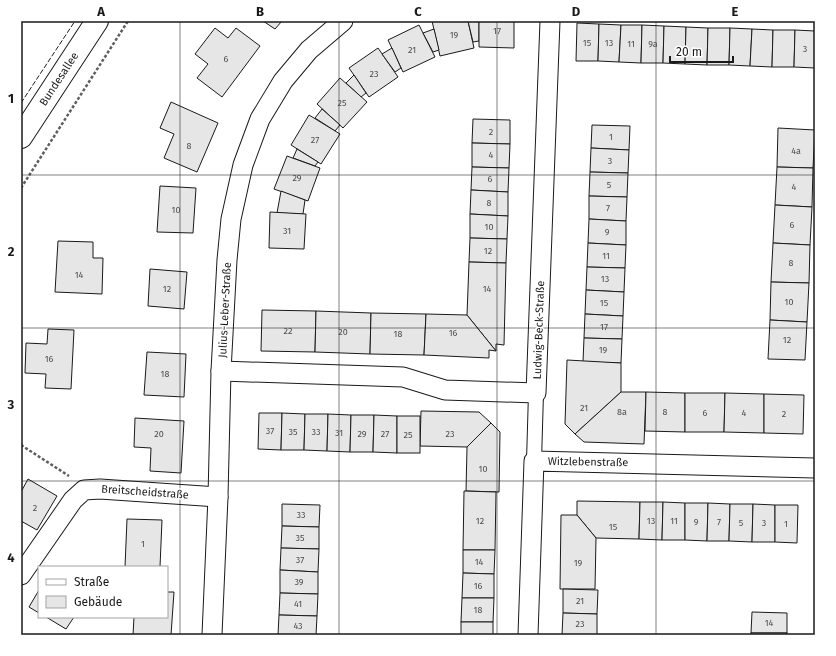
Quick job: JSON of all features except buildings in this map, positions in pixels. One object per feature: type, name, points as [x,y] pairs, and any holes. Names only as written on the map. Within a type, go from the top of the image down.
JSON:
[{"type":"main road","name":"Bundesallee","points":[[21,137],[97,21]]},
{"type":"street","name":"Julius-Leber-Straße","points":[[212,635],[227,260],[231,218],[243,165],[260,119],[283,81],[309,50],[343,21]]},
{"type":"street","name":"Ludwig-Beck-Straße","points":[[222,371],[403,377],[445,390],[536,393],[550,21]]},
{"type":"street","points":[[534,461],[536,393]]},
{"type":"street","name":"Witzlebenstraße","points":[[528,635],[534,461],[815,468]]},
{"type":"street","name":"Breitscheidstraße","points":[[84,490],[100,489],[218,497]]},
{"type":"street","points":[[21,575],[27,554],[72,500],[84,490]]},
{"type":"path","points":[[21,188],[128,21]]},
{"type":"path","points":[[21,445],[66,473],[84,490]]},
{"type":"fence","points":[[21,103],[75,21]]}]
